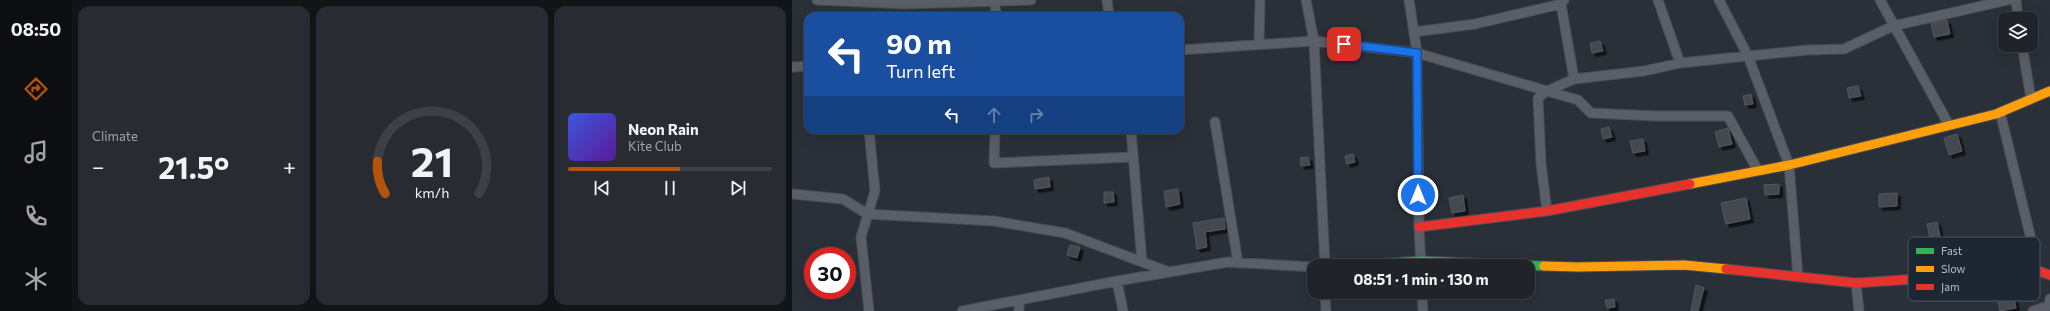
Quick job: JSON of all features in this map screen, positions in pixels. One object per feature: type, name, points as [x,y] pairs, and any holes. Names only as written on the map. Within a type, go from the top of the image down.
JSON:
[{"type":"street","points":[[817,0],[867,1],[904,4],[958,1],[1031,0]]},
{"type":"street","points":[[1107,0],[1108,12]]},
{"type":"street","points":[[1259,44],[1260,0]]},
{"type":"street","points":[[1306,0],[1314,41],[1325,259]]},
{"type":"street","points":[[1409,0],[1417,53],[1421,259]]},
{"type":"street","points":[[1658,0],[1680,63]]},
{"type":"street","points":[[1719,0],[1748,56],[1789,165],[1798,277]]},
{"type":"street","points":[[1880,0],[1949,125]]},
{"type":"street","points":[[1547,211],[1541,164],[1538,98],[1547,91],[1574,79],[1644,70],[1680,63],[1808,50],[1844,49],[1893,26],[2008,0]]},
{"type":"street","points":[[2016,0],[2017,12]]},
{"type":"street","points":[[995,1],[996,12]]},
{"type":"street","points":[[1414,32],[1475,24],[1562,2],[1574,79]]},
{"type":"street","points":[[1184,50],[1314,41],[1417,53],[1578,100],[1591,113],[1656,116],[1728,116],[1757,169]]},
{"type":"street","points":[[2023,52],[2031,99]]},
{"type":"street","points":[[792,67],[804,66]]},
{"type":"street","points":[[1419,227],[1547,211],[1757,169],[1789,165],[2000,112],[2050,91]]},
{"type":"street","points":[[2000,112],[2030,237]]},
{"type":"street","points":[[1215,122],[1238,263]]},
{"type":"street","points":[[869,134],[875,191],[861,237],[869,311]]},
{"type":"street","points":[[995,134],[994,163],[1133,157]]},
{"type":"street","points":[[1131,134],[1142,262]]},
{"type":"street","points":[[792,194],[844,199],[867,214],[994,221],[1058,232],[1169,272]]},
{"type":"street","points":[[962,311],[1117,281],[1228,262],[1307,267]]},
{"type":"street","points":[[1535,266],[1684,265],[1856,283],[1908,280]]},
{"type":"street","points":[[2040,272],[2050,275]]},
{"type":"street","points":[[1117,281],[1123,311]]},
{"type":"street","points":[[1856,283],[1859,311]]},
{"type":"street","points":[[1325,299],[1326,311]]},
{"type":"street","points":[[1422,299],[1423,311]]},
{"type":"street","points":[[2033,311],[2049,306],[2050,299]]},
{"type":"street","points":[[1019,300],[1019,311]]},
{"type":"building","points":[[1947,20],[1950,34],[1934,37],[1931,23]]},
{"type":"building","points":[[1600,41],[1603,51],[1592,53],[1590,43]]},
{"type":"building","points":[[1858,86],[1861,96],[1849,98],[1847,88]]},
{"type":"building","points":[[1751,94],[1753,104],[1745,105],[1743,96]]},
{"type":"building","points":[[1609,127],[1612,137],[1603,139],[1601,129]]},
{"type":"building","points":[[1728,128],[1732,144],[1719,147],[1715,132]]},
{"type":"building","points":[[1957,134],[1962,151],[1949,155],[1944,138]]},
{"type":"building","points":[[1643,139],[1645,151],[1633,153],[1630,141]]},
{"type":"building","points":[[1353,154],[1355,162],[1347,164],[1345,156]]},
{"type":"building","points":[[1308,157],[1310,165],[1301,166],[1300,158]]},
{"type":"building","points":[[1049,177],[1050,187],[1035,189],[1034,180]]},
{"type":"building","points":[[1779,184],[1779,194],[1765,195],[1764,185]]},
{"type":"building","points":[[1178,189],[1180,204],[1166,207],[1164,191]]},
{"type":"building","points":[[1104,192],[1113,192],[1114,202],[1104,203]]},
{"type":"building","points":[[1897,193],[1897,206],[1879,207],[1879,194]]},
{"type":"building","points":[[1463,195],[1465,211],[1452,213],[1449,198]]},
{"type":"building","points":[[1746,198],[1750,219],[1726,224],[1721,203]]},
{"type":"building","points":[[1224,218],[1225,229],[1205,232],[1207,247],[1197,249],[1193,223]]},
{"type":"building","points":[[1937,222],[1940,237],[1930,237],[1927,224]]},
{"type":"building","points":[[1070,245],[1080,247],[1077,258],[1067,255]]},
{"type":"building","points":[[1696,285],[1704,288],[1698,311],[1691,311]]},
{"type":"building","points":[[1614,299],[1615,307],[1607,308],[1605,300]]},
{"type":"building","points":[[1998,301],[2015,301],[2016,308],[2000,311]]},
{"type":"traffic: fast","points":[[1535,266],[1544,266]]},
{"type":"traffic: slow","points":[[1690,184],[1789,165],[1996,114],[2050,91]]},
{"type":"traffic: slow","points":[[1544,266],[1578,267],[1684,265],[1726,269]]},
{"type":"traffic: jam","points":[[1419,227],[1547,211],[1690,184]]},
{"type":"traffic: jam","points":[[1726,269],[1856,283],[1908,280]]},
{"type":"traffic: jam","points":[[2040,272],[2050,275]]},
{"type":"route","points":[[1344,44],[1417,53],[1418,195]]}]
